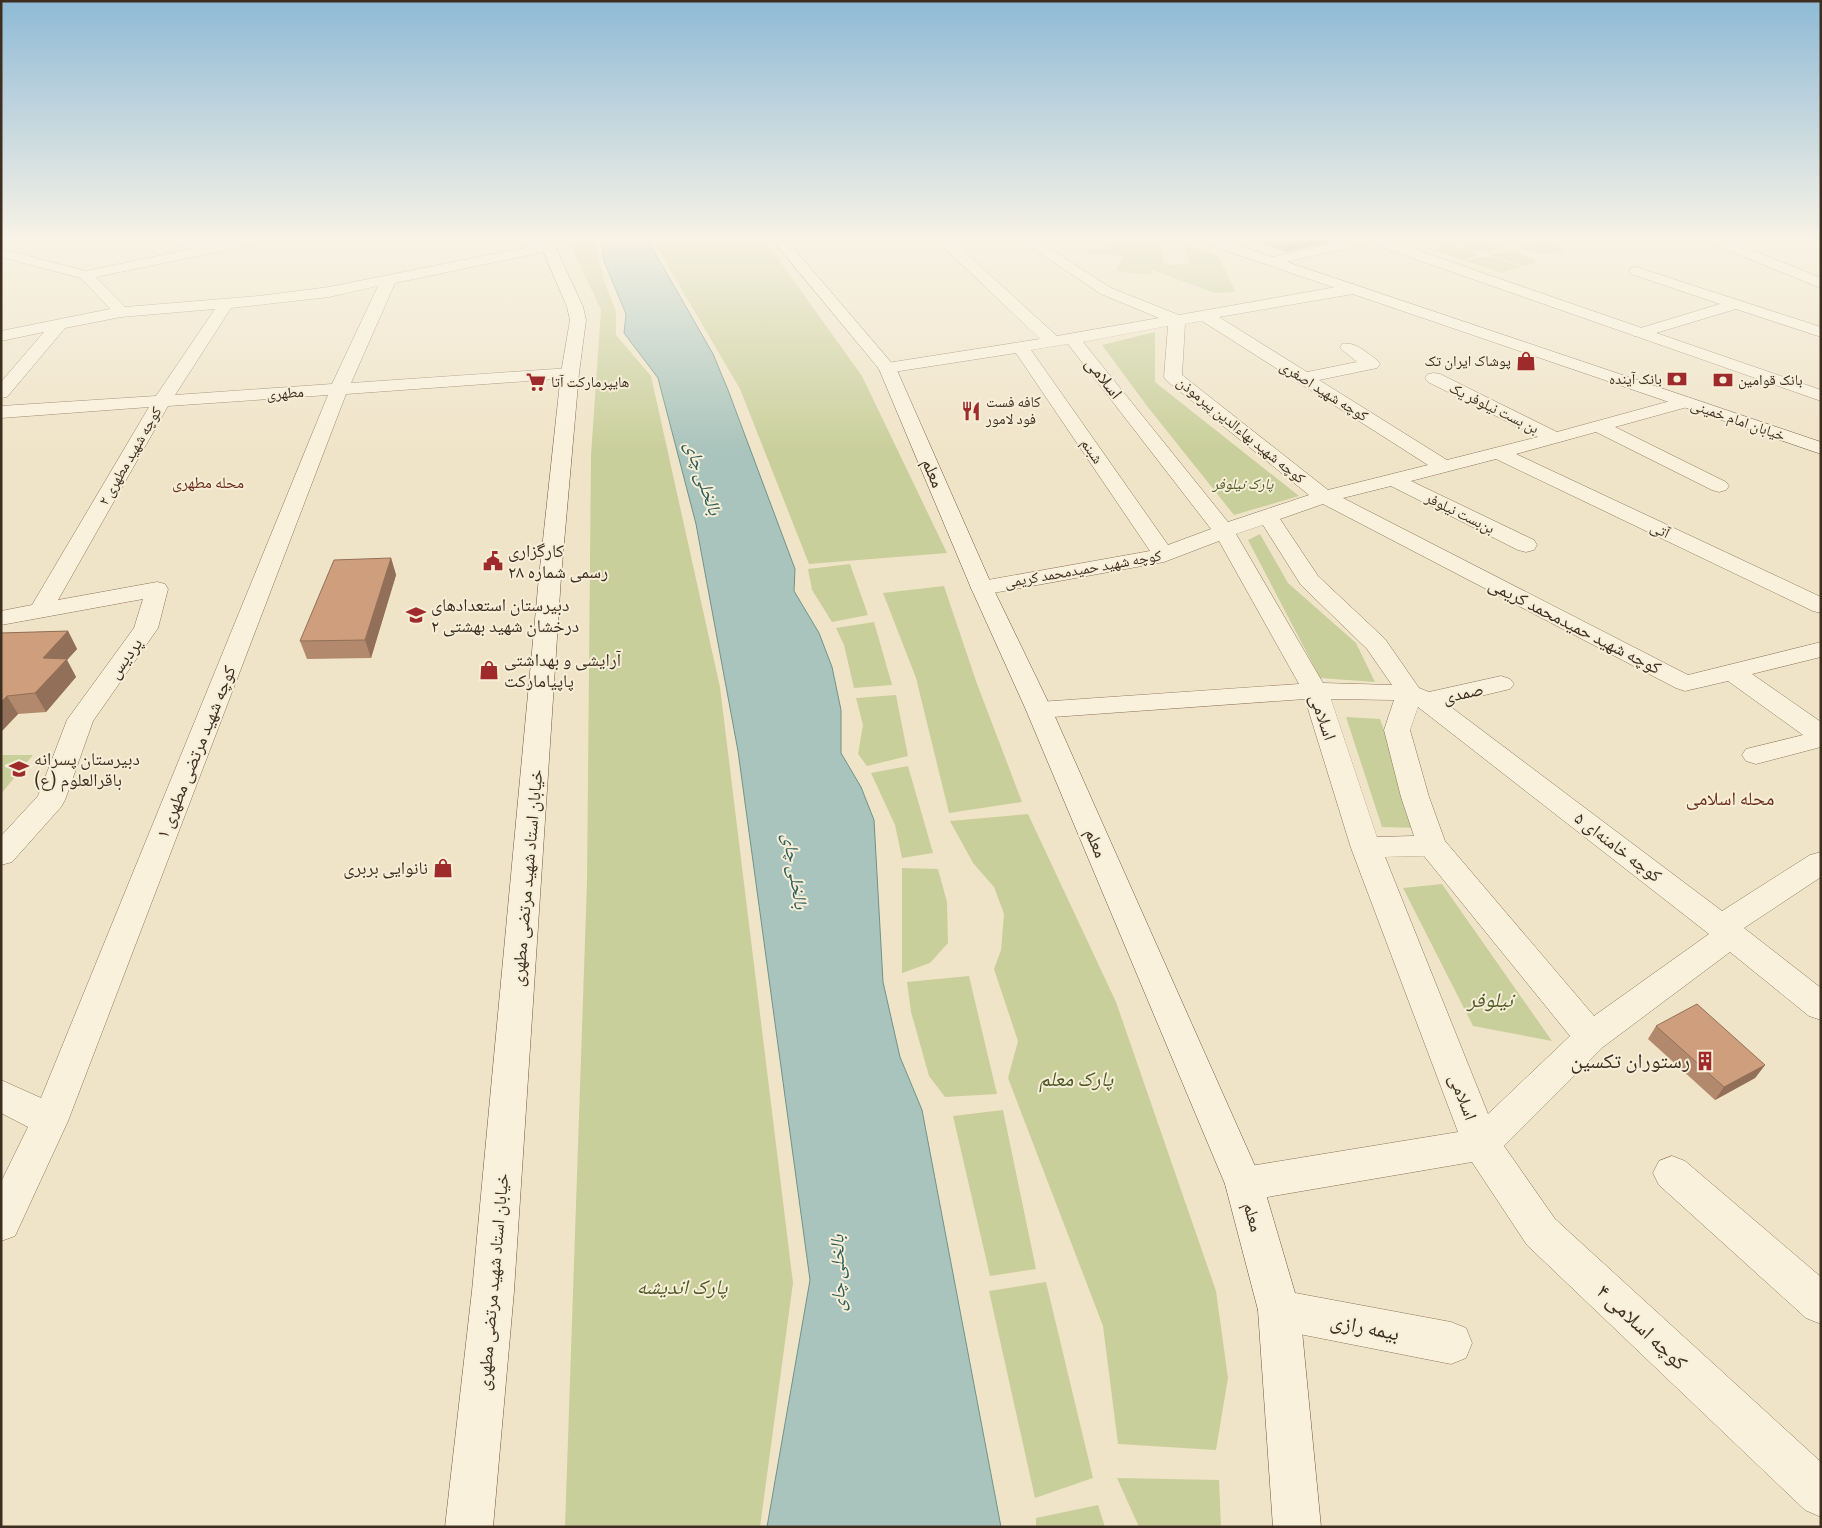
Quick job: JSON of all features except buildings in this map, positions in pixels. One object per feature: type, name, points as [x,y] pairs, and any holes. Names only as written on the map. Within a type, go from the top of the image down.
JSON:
[{"type":"street","points":[[118,308],[121,312]]},
{"type":"street","points":[[1,336],[121,312],[169,308]]},
{"type":"street","name":"کوچه شهید مطهری ۲","points":[[40,612],[162,402],[223,308]]},
{"type":"street","name":"کوچه شهید مرتضی مطهری ۱","points":[[1,1224],[50,1121],[339,389],[376,308]]},
{"type":"street","name":"خیابان استاد شهید مرتضی مطهری","points":[[469,1527],[493,1290],[550,578],[570,373],[578,320],[575,308]]},
{"type":"street","name":"معلم","points":[[837,308],[887,368],[982,588],[1039,710],[1244,1184],[1279,1310],[1300,1517]]},
{"type":"street","name":"اسلامی","points":[[1025,308],[1063,340],[1224,531],[1315,691],[1366,848],[1481,1144]]},
{"type":"street","points":[[1148,308],[1177,320]]},
{"type":"street","points":[[887,368],[1063,340],[1242,308]]},
{"type":"street","name":"خیابان امام خمینی","points":[[1410,308],[1821,448]]},
{"type":"street","points":[[1570,308],[1821,396]]},
{"type":"street","points":[[1640,333],[1723,308]]},
{"type":"street","points":[[1750,308],[1821,332]]},
{"type":"street","name":"کوچه شهید اصغری","points":[[1204,315],[1445,467]]},
{"type":"street","name":"کوچه شهید بهاءالدین پیرموذن","points":[[1177,320],[1173,377],[1324,497]]},
{"type":"street","points":[[1,393],[60,323]]},
{"type":"street","name":"شبنم","points":[[1020,347],[1164,555]]},
{"type":"street","points":[[1304,378],[1371,364],[1348,348]]},
{"type":"street","name":"مطهری","points":[[1,412],[570,373]]},
{"type":"street","name":"بن بست نیلوفر یک","points":[[1434,378],[1555,438]]},
{"type":"street","name":"کوچه شهید حمیدمحمد کریمی","points":[[982,588],[1164,555],[1224,531],[1324,497],[1499,453],[1685,402]]},
{"type":"street","points":[[1598,426],[1719,486]]},
{"type":"street","name":"آتی","points":[[1499,453],[1821,606]]},
{"type":"street","name":"بن‌بست نیلوفر","points":[[1394,480],[1526,545]]},
{"type":"street","name":"کوچه شهید حمیدمحمد کریمی","points":[[1324,497],[1685,683],[1821,649]]},
{"type":"street","name":"کوچه خامنه‌ای ۵","points":[[1268,516],[1309,580],[1376,644],[1418,697],[1726,931],[1821,1007]]},
{"type":"street","name":"پردیس","points":[[1,618],[157,589],[146,628],[80,720],[51,800],[1,855]]},
{"type":"street","points":[[1732,672],[1821,735]]},
{"type":"street","name":"صمدی","points":[[1039,710],[1315,691],[1418,697],[1501,684]]},
{"type":"street","points":[[1418,697],[1397,730],[1415,797],[1432,845],[1591,1037]]},
{"type":"street","points":[[1756,755],[1821,739]]},
{"type":"street","points":[[1366,848],[1432,845]]},
{"type":"street","points":[[1244,1184],[1481,1144],[1591,1037],[1726,931],[1821,862]]},
{"type":"street","points":[[1,1094],[50,1121]]},
{"type":"street","name":"کوچه اسلامی ۴","points":[[1481,1144],[1541,1232],[1821,1494]]},
{"type":"street","points":[[1672,1172],[1821,1304]]},
{"type":"street","name":"بیمه رازی","points":[[1279,1310],[1451,1343]]},
{"type":"green space","name":"پارک اندیشه","points":[[600,308],[615,308],[616,335],[651,376],[720,687],[793,1283],[760,1527],[565,1527],[587,881],[591,455]]},
{"type":"green space","points":[[693,308],[814,308],[862,376],[947,553],[809,564],[740,389]]},
{"type":"green space","name":"پارک نیلوفر","points":[[1155,332],[1155,382],[1299,496],[1234,515],[1147,406],[1102,345]]},
{"type":"green space","name":"پارک نیلوفر","points":[[1260,534],[1288,583],[1356,643],[1375,682],[1320,678],[1248,540]]},
{"type":"green space","points":[[850,564],[868,615],[832,622],[812,590],[808,569]]},
{"type":"green space","points":[[944,586],[976,681],[1022,802],[949,813],[916,678],[883,593]]},
{"type":"green space","points":[[874,622],[892,685],[854,688],[844,645],[836,628]]},
{"type":"green space","points":[[896,695],[908,756],[867,766],[858,754],[863,725],[856,698]]},
{"type":"green space","points":[[1346,717],[1380,719],[1419,828],[1382,827]]},
{"type":"green space","points":[[1,755],[33,755],[1,794]]},
{"type":"green space","points":[[908,766],[933,853],[902,858],[895,825],[871,773]]},
{"type":"green space","name":"پارک معلم","points":[[1028,814],[1116,1002],[1216,1291],[1228,1378],[1216,1450],[1118,1444],[1103,1326],[1008,1078],[1018,1041],[994,969],[1001,950],[1004,914],[994,887],[973,863],[950,821]]},
{"type":"green space","points":[[902,868],[938,869],[947,902],[948,943],[930,963],[902,973]]},
{"type":"green space","name":"نیلوفر","points":[[1442,884],[1552,1041],[1473,1026],[1403,888]]},
{"type":"green space","name":"پارک معلم","points":[[969,976],[997,1094],[945,1097],[929,1076],[911,1012],[907,982]]},
{"type":"green space","name":"پارک معلم","points":[[1003,1110],[1036,1269],[990,1276],[953,1116]]},
{"type":"green space","points":[[1046,1282],[1093,1478],[1035,1498],[989,1291]]},
{"type":"green space","points":[[1117,1478],[1219,1480],[1221,1527],[1139,1527]]},
{"type":"green space","points":[[1098,1505],[1105,1527],[1036,1527],[1036,1518]]},
{"type":"water","name":"بالخلی چای","points":[[624,308],[687,308],[713,354],[728,390],[795,569],[794,591],[819,633],[832,667],[841,710],[841,753],[861,787],[874,820],[883,982],[900,1057],[922,1110],[1001,1527],[767,1527],[810,1280],[738,751],[696,524],[658,378],[624,333],[626,314]]},
{"type":"place","name":"پوشاک ایران تک","points":[[1526,361]]},
{"type":"place","name":"بانک آینده","points":[[1677,379]]},
{"type":"place","name":"بانک قوامین","points":[[1723,380]]},
{"type":"place","name":"هایپرمارکت آتا","points":[[536,382]]},
{"type":"place","name":"کافه فست فود لامور","points":[[971,411]]},
{"type":"place","name":"کارگزاری رسمی شماره ۲۸","points":[[493,561]]},
{"type":"place","name":"دبیرستان استعدادهای درخشان شهید بهشتی ۲","points":[[416,615]]},
{"type":"place","name":"آرایشی و بهداشتی پاپیامارکت","points":[[489,670]]},
{"type":"place","name":"دبیرستان پسرانه باقرالعلوم (ع)","points":[[19,769]]},
{"type":"place","name":"نانوایی بربری","points":[[443,868]]},
{"type":"place","name":"رستوران تکسین","points":[[1705,1061]]},
{"type":"district","name":"محله مطهری","points":[[208,482]]},
{"type":"district","name":"محله اسلامی","points":[[1730,798]]}]
